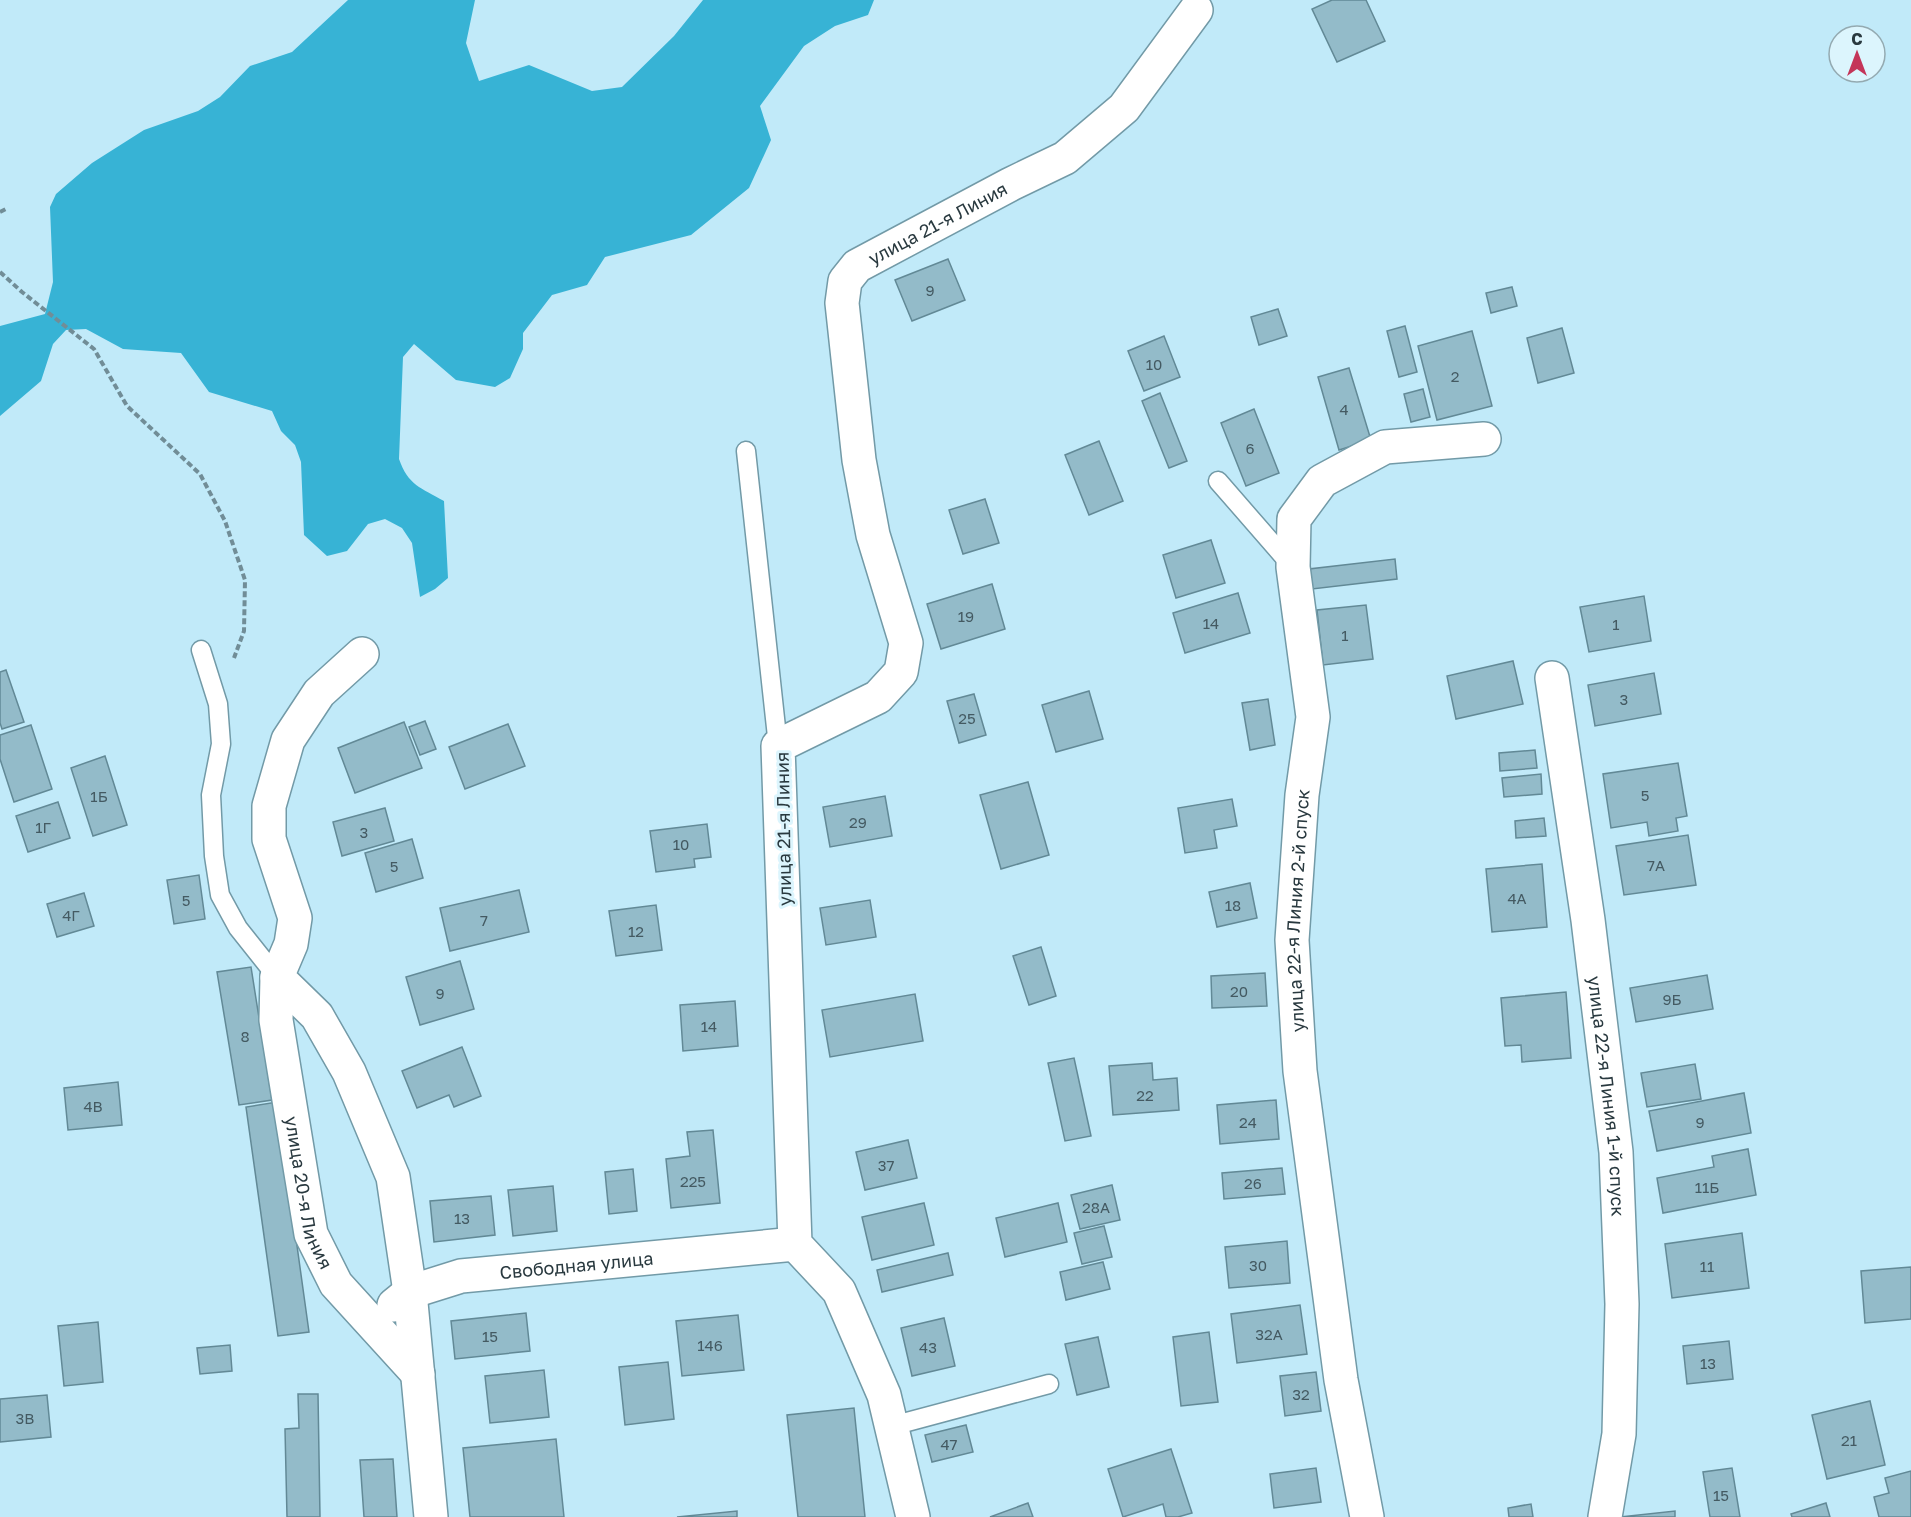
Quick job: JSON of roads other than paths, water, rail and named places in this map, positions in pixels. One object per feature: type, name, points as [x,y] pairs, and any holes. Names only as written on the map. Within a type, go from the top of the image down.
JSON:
[{"type":"street","name":"улица 21-я Линия","points":[[795,1244],[778,746],[878,697],[902,672],[906,643],[873,535],[859,460],[842,303],[845,280],[857,266],[1011,184],[1065,158],[1124,108],[1196,10]]},
{"type":"street","name":"улица 22-я Линия 2-й спуск","points":[[1367,1517],[1341,1380],[1300,1071],[1292,940],[1302,795],[1313,717],[1293,567],[1294,519],[1322,481],[1385,447],[1484,439]]},
{"type":"street","name":"улица 20-я Линия","points":[[362,654],[319,693],[288,740],[269,806],[269,839],[295,918],[291,944],[277,977],[276,1020],[311,1234],[336,1284],[418,1374]]},
{"type":"street","name":"улица 22-я Линия 1-й спуск","points":[[1552,678],[1588,920],[1616,1152],[1622,1304],[1619,1434],[1605,1517]]},
{"type":"street","points":[[277,977],[317,1016],[349,1072],[393,1177],[411,1292],[431,1517]]},
{"type":"street","points":[[795,1244],[839,1291],[884,1395],[913,1517]]},
{"type":"street","name":"Свободная улица","points":[[371,1322],[411,1292],[461,1276],[795,1244]]},
{"type":"lane","points":[[746,451],[778,746]]},
{"type":"lane","points":[[1218,481],[1293,567]]},
{"type":"lane","points":[[201,651],[218,704],[221,744],[211,795],[214,856],[220,895],[238,928],[277,977]]},
{"type":"lane","points":[[892,1426],[1049,1384]]}]
